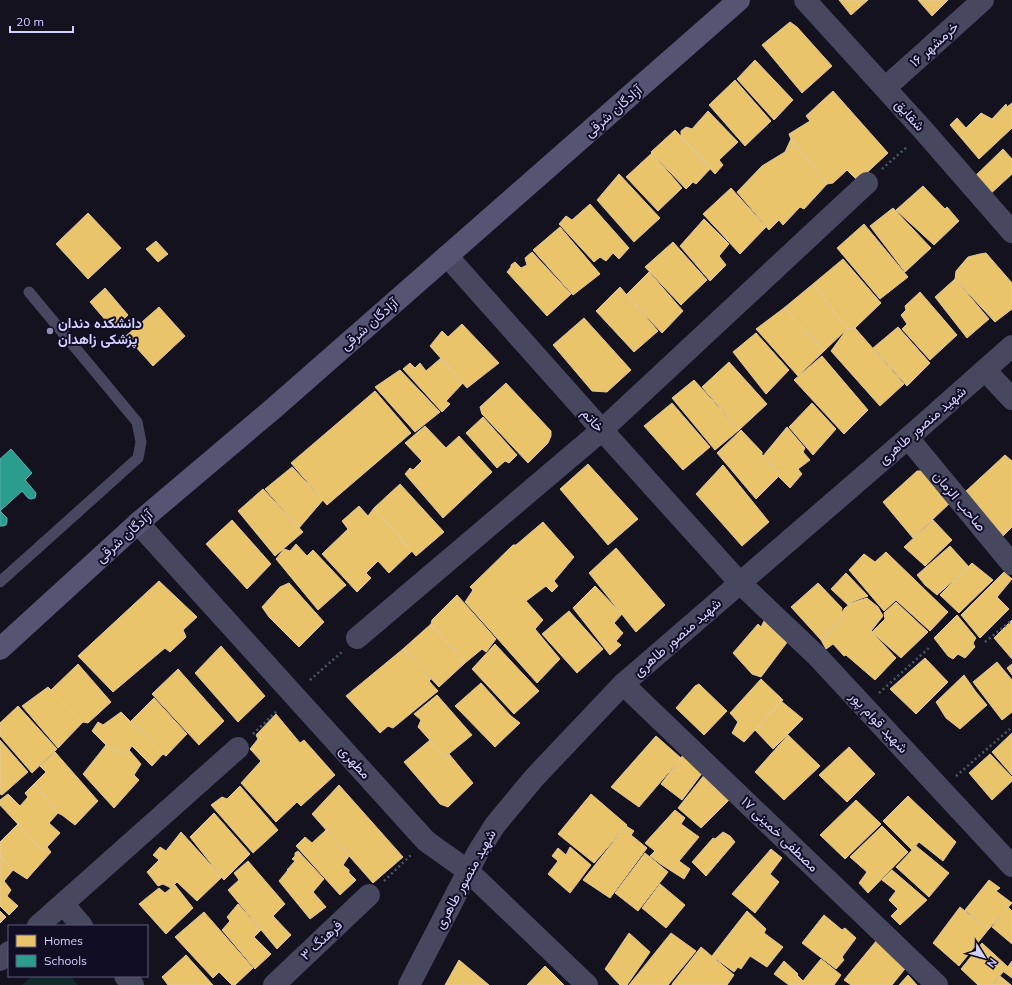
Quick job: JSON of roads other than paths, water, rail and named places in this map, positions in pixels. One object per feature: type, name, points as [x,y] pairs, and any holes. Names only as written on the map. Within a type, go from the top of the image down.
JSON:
[{"type":"main road","name":"آزادگان شرقی","points":[[0,649],[138,523],[274,408],[739,0]]},
{"type":"street","name":"شقایق","points":[[805,0],[924,131],[1005,210],[1012,232]]},
{"type":"street","name":"خرمشهر ۱۶","points":[[886,88],[983,0]]},
{"type":"street","points":[[357,638],[602,430],[867,183]]},
{"type":"street","name":"خاتم","points":[[447,256],[740,583]]},
{"type":"street","name":"شهید منصور طاهری","points":[[409,985],[478,852],[495,825],[534,778],[623,684],[908,438],[1012,346]]},
{"type":"street","points":[[985,370],[1012,399]]},
{"type":"street","name":"صاحب الزمان","points":[[908,438],[1012,564]]},
{"type":"street","name":"مطهری","points":[[138,523],[426,841],[468,871],[587,985]]},
{"type":"street","name":"شهید قوام پور","points":[[740,583],[818,657],[1012,866]]},
{"type":"street","name":"مصطفی خمینی ۱۷","points":[[623,684],[937,985]]},
{"type":"street","points":[[39,925],[238,748]]},
{"type":"street","name":"فرهنگ ۳","points":[[274,985],[369,895]]},
{"type":"street","points":[[63,904],[81,925]]},
{"type":"street","points":[[0,960],[8,953]]},
{"type":"street","points":[[126,977],[133,985]]},
{"type":"lane","points":[[0,582],[138,458],[141,442],[137,422],[29,292]]},
{"type":"place","name":"دانشکده دندان پزشکی زاهدان","points":[[50,331]]}]
